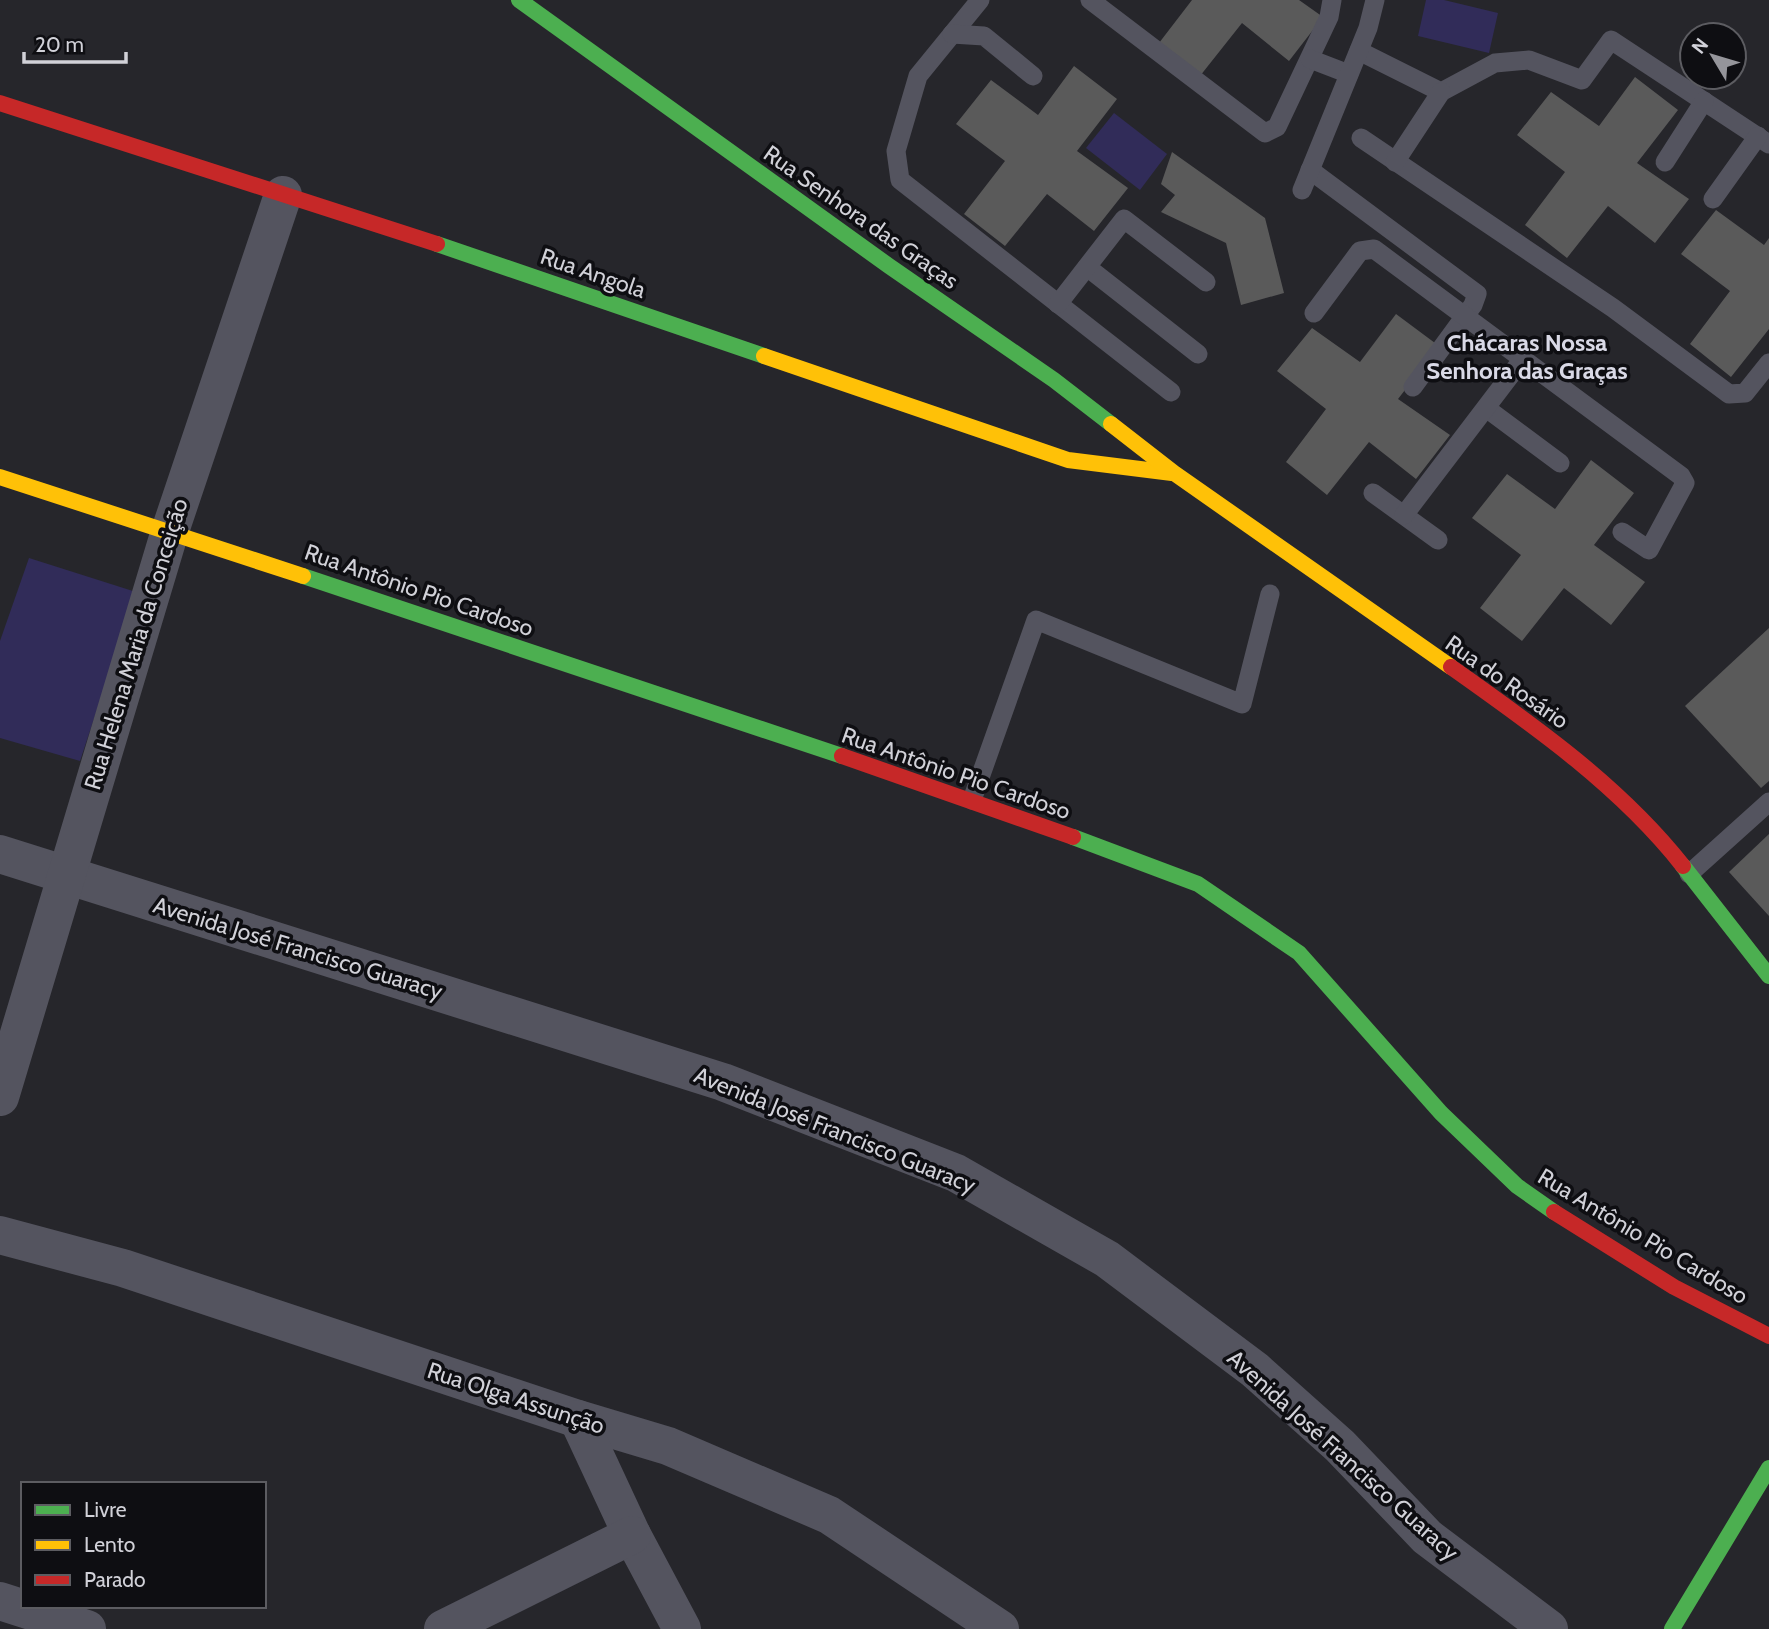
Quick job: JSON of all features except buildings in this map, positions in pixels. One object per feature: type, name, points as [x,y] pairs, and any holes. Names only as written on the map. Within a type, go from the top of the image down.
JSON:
[{"type":"street","name":"Rua Senhora das Graças","points":[[519,0],[889,266],[1054,380],[1174,473]]},
{"type":"street","name":"Rua Angola","points":[[0,103],[358,217],[1068,460],[1174,473]]},
{"type":"street","name":"Rua Helena Maria da Conceição","points":[[0,1097],[170,531],[283,195]]},
{"type":"street","name":"Rua do Rosário","points":[[1174,473],[1543,732],[1660,837],[1769,976]]},
{"type":"street","name":"Rua Antônio Pio Cardoso","points":[[0,477],[170,531],[972,800],[1198,884],[1299,953],[1441,1113],[1517,1186],[1589,1236],[1674,1287],[1769,1336]]},
{"type":"street","name":"Avenida José Francisco Guaracy","points":[[0,854],[723,1082],[956,1173],[1107,1259],[1255,1370],[1340,1447],[1427,1536],[1549,1629]]},
{"type":"street","name":"Rua Olga Assunção","points":[[0,1235],[123,1268],[578,1419],[668,1446],[829,1515],[1000,1629]]},
{"type":"street","points":[[578,1419],[632,1535],[682,1629]]},
{"type":"street","points":[[1672,1629],[1769,1468]]},
{"type":"street","points":[[443,1629],[632,1535]]},
{"type":"street","points":[[0,1601],[21,1608]]},
{"type":"street","points":[[22,1608],[87,1629]]},
{"type":"lane","points":[[979,0],[918,76],[896,152],[900,180],[1171,392]]},
{"type":"lane","points":[[1090,0],[1265,133],[1277,127],[1329,17],[1332,0]]},
{"type":"lane","points":[[1303,190],[1359,51],[1375,0]]},
{"type":"lane","points":[[952,34],[984,36],[1034,76]]},
{"type":"lane","points":[[1395,162],[1440,92],[1495,63],[1506,62],[1529,61],[1582,80],[1611,40],[1763,140],[1713,199]]},
{"type":"lane","points":[[1359,51],[1440,92]]},
{"type":"lane","points":[[1310,59],[1349,74]]},
{"type":"lane","points":[[1665,162],[1704,101]]},
{"type":"lane","points":[[1361,138],[1613,308],[1729,394],[1745,393],[1769,363]]},
{"type":"lane","points":[[1310,170],[1477,294],[1465,316],[1413,387]]},
{"type":"lane","points":[[1058,304],[1124,219],[1206,282]]},
{"type":"lane","points":[[1314,313],[1360,251],[1374,249],[1681,476],[1685,483],[1649,550],[1622,532]]},
{"type":"lane","points":[[1087,267],[1198,354]]},
{"type":"lane","points":[[1404,515],[1521,360]]},
{"type":"lane","points":[[1486,408],[1560,463]]},
{"type":"lane","points":[[1373,494],[1438,540]]},
{"type":"lane","points":[[972,800],[1036,620],[1242,704],[1270,594]]},
{"type":"lane","points":[[1689,874],[1769,802]]},
{"type":"shaded area","points":[[1426,0],[1444,0],[1498,13],[1489,53],[1418,36]]},
{"type":"shaded area","points":[[1114,113],[1167,154],[1140,190],[1086,148]]},
{"type":"shaded area","points":[[29,558],[136,592],[80,761],[0,738],[0,641]]},
{"type":"traffic: fast","points":[[519,0],[889,266],[1054,380],[1111,424]]},
{"type":"traffic: fast","points":[[437,244],[764,356]]},
{"type":"traffic: fast","points":[[303,576],[842,756]]},
{"type":"traffic: fast","points":[[1073,837],[1198,884],[1299,953],[1441,1113],[1517,1186],[1554,1212]]},
{"type":"traffic: fast","points":[[1683,866],[1769,976]]},
{"type":"traffic: fast","points":[[1672,1629],[1769,1468]]},
{"type":"traffic: slow","points":[[764,356],[1068,460],[1172,473]]},
{"type":"traffic: slow","points":[[1111,424],[1174,473],[1451,667]]},
{"type":"traffic: slow","points":[[0,477],[303,576]]},
{"type":"traffic: jam","points":[[0,103],[437,244]]},
{"type":"traffic: jam","points":[[1451,667],[1544,734],[1604,783],[1632,809],[1683,866]]},
{"type":"traffic: jam","points":[[842,756],[1073,837]]},
{"type":"traffic: jam","points":[[1554,1212],[1674,1287],[1769,1336]]},
{"type":"district","name":"Chácaras Nossa Senhora das Graças","points":[[1527,357]]}]
